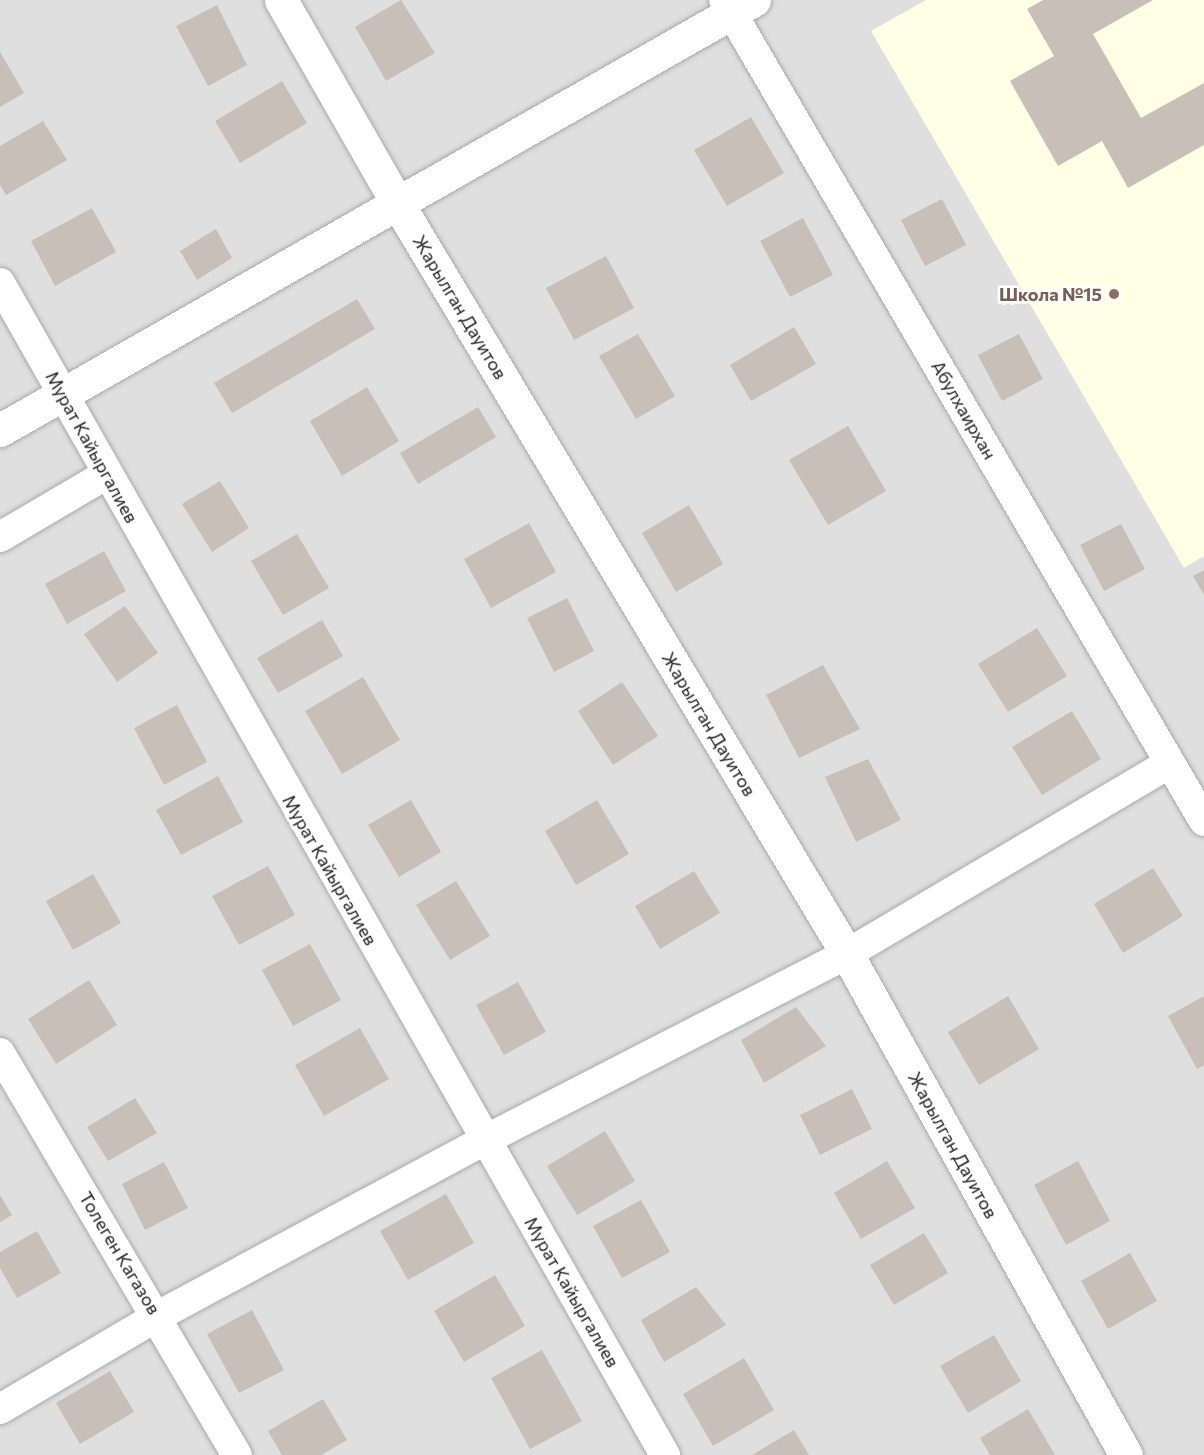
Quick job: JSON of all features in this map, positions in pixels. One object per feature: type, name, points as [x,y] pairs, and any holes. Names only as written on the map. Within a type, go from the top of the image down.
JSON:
[{"type":"street","name":"Жарылган Дауитов","points":[[281,0],[398,204],[846,954],[1126,1455]]},
{"type":"street","points":[[0,430],[398,204],[736,4]]},
{"type":"street","name":"Абулхаирхан","points":[[736,4],[1204,821]]},
{"type":"street","name":"Мурат Кайыргалиев","points":[[0,283],[666,1455]]},
{"type":"street","points":[[0,537],[107,474]]},
{"type":"street","points":[[0,1409],[158,1316],[485,1140],[846,954],[1170,763]]},
{"type":"street","name":"Толеген Кагазов","points":[[0,1053],[158,1316],[237,1455]]},
{"type":"shaded area","points":[[0,0],[1204,0],[1204,1455],[0,1455]]},
{"type":"shaded area","name":"Школа №15","points":[[926,0],[1204,0],[1204,556],[1184,568],[871,31]]},
{"type":"building","points":[[401,0],[435,53],[386,81],[355,27]]},
{"type":"building","points":[[1043,0],[1153,0],[1093,34],[1141,118],[1204,83],[1204,145],[1128,188],[1102,141],[1058,166],[1010,81],[1054,56],[1027,9]]},
{"type":"building","points":[[217,5],[247,65],[208,86],[176,26]]},
{"type":"building","points":[[0,52],[24,93],[0,107]]},
{"type":"building","points":[[282,81],[307,123],[240,163],[215,121]]},
{"type":"building","points":[[751,117],[784,173],[727,206],[694,150]]},
{"type":"building","points":[[43,121],[67,160],[6,195],[0,185],[0,146]]},
{"type":"building","points":[[942,199],[966,245],[925,266],[901,220]]},
{"type":"building","points":[[92,208],[116,252],[55,286],[31,241]]},
{"type":"building","points":[[803,218],[833,275],[790,297],[760,241]]},
{"type":"building","points":[[216,229],[232,258],[197,280],[180,251]]},
{"type":"building","points":[[606,256],[634,308],[574,340],[546,288]]},
{"type":"building","points":[[357,299],[375,329],[232,413],[214,383]]},
{"type":"building","points":[[794,327],[816,364],[751,401],[730,365]]},
{"type":"building","points":[[638,334],[675,396],[636,419],[599,356]]},
{"type":"building","points":[[1019,334],[1043,379],[1002,401],[978,355]]},
{"type":"building","points":[[367,387],[399,441],[342,476],[310,421]]},
{"type":"building","points":[[478,407],[496,437],[418,484],[400,453]]},
{"type":"building","points":[[848,426],[886,491],[828,525],[789,460]]},
{"type":"building","points":[[220,481],[249,528],[212,552],[182,504]]},
{"type":"building","points":[[689,505],[723,564],[676,592],[642,533]]},
{"type":"building","points":[[529,523],[556,572],[491,608],[464,559]]},
{"type":"building","points":[[1121,524],[1145,569],[1104,591],[1080,545]]},
{"type":"building","points":[[297,534],[329,588],[283,615],[251,561]]},
{"type":"building","points":[[104,551],[126,591],[67,624],[45,584]]},
{"type":"building","points":[[1204,570],[1204,595],[1193,576]]},
{"type":"building","points":[[567,598],[594,651],[554,672],[527,618]]},
{"type":"building","points":[[125,606],[158,653],[117,682],[84,634]]},
{"type":"building","points":[[322,620],[343,656],[278,693],[257,658]]},
{"type":"building","points":[[1037,628],[1067,676],[1008,712],[978,664]]},
{"type":"building","points":[[823,665],[860,729],[799,758],[766,695]]},
{"type":"building","points":[[363,677],[400,740],[342,774],[305,711]]},
{"type":"building","points":[[622,682],[658,736],[613,765],[578,711]]},
{"type":"building","points":[[177,705],[207,762],[164,785],[134,728]]},
{"type":"building","points":[[1072,711],[1101,759],[1042,795],[1012,747]]},
{"type":"building","points":[[868,759],[901,820],[856,842],[825,777]]},
{"type":"building","points":[[218,776],[243,822],[181,855],[156,810]]},
{"type":"building","points":[[411,800],[441,852],[399,877],[368,825]]},
{"type":"building","points":[[597,800],[629,854],[576,885],[545,831]]},
{"type":"building","points":[[268,866],[295,915],[239,945],[212,896]]},
{"type":"building","points":[[1153,868],[1183,916],[1123,953],[1094,904]]},
{"type":"building","points":[[694,871],[720,913],[660,949],[635,906]]},
{"type":"building","points":[[93,874],[121,923],[73,950],[46,901]]},
{"type":"building","points":[[456,881],[490,936],[450,960],[416,905]]},
{"type":"building","points":[[310,944],[341,1000],[293,1026],[262,970]]},
{"type":"building","points":[[89,980],[117,1025],[56,1064],[28,1019]]},
{"type":"building","points":[[518,982],[546,1032],[504,1055],[476,1005]]},
{"type":"building","points":[[1008,996],[1039,1049],[979,1085],[948,1032]]},
{"type":"building","points":[[1204,996],[1204,1065],[1197,1069],[1168,1016]]},
{"type":"building","points":[[796,1007],[826,1046],[764,1083],[741,1040]]},
{"type":"building","points":[[360,1028],[389,1079],[324,1116],[295,1065]]},
{"type":"building","points":[[852,1089],[872,1129],[820,1155],[800,1115]]},
{"type":"building","points":[[135,1098],[157,1133],[108,1161],[87,1127]]},
{"type":"building","points":[[605,1131],[635,1181],[577,1215],[547,1166]]},
{"type":"building","points":[[887,1161],[915,1208],[861,1239],[834,1193]]},
{"type":"building","points":[[1078,1161],[1110,1221],[1066,1245],[1034,1185]]},
{"type":"building","points":[[164,1162],[188,1208],[145,1230],[122,1184]]},
{"type":"building","points":[[446,1194],[474,1243],[408,1280],[380,1231]]},
{"type":"building","points":[[0,1195],[12,1215],[0,1222]]},
{"type":"building","points":[[641,1200],[670,1252],[622,1278],[593,1226]]},
{"type":"building","points":[[37,1231],[61,1273],[17,1298],[0,1268],[0,1252]]},
{"type":"building","points":[[924,1233],[948,1273],[894,1305],[870,1265]]},
{"type":"building","points":[[1130,1253],[1157,1301],[1108,1329],[1081,1281]]},
{"type":"building","points":[[495,1275],[525,1326],[464,1362],[434,1311]]},
{"type":"building","points":[[696,1287],[726,1325],[664,1362],[641,1320]]},
{"type":"building","points":[[252,1310],[284,1370],[239,1393],[207,1334]]},
{"type":"building","points":[[994,1335],[1021,1381],[968,1413],[940,1366]]},
{"type":"building","points":[[542,1350],[582,1421],[530,1449],[491,1378]]},
{"type":"building","points":[[744,1358],[774,1410],[713,1446],[683,1394]]},
{"type":"building","points":[[110,1371],[134,1412],[80,1444],[56,1403]]},
{"type":"building","points":[[323,1399],[347,1440],[321,1455],[282,1455],[268,1431]]},
{"type":"building","points":[[1028,1409],[1055,1455],[990,1455],[980,1438]]},
{"type":"building","points":[[794,1430],[809,1455],[752,1455]]},
{"type":"place","name":"Школа №15","points":[[1114,294]]}]
